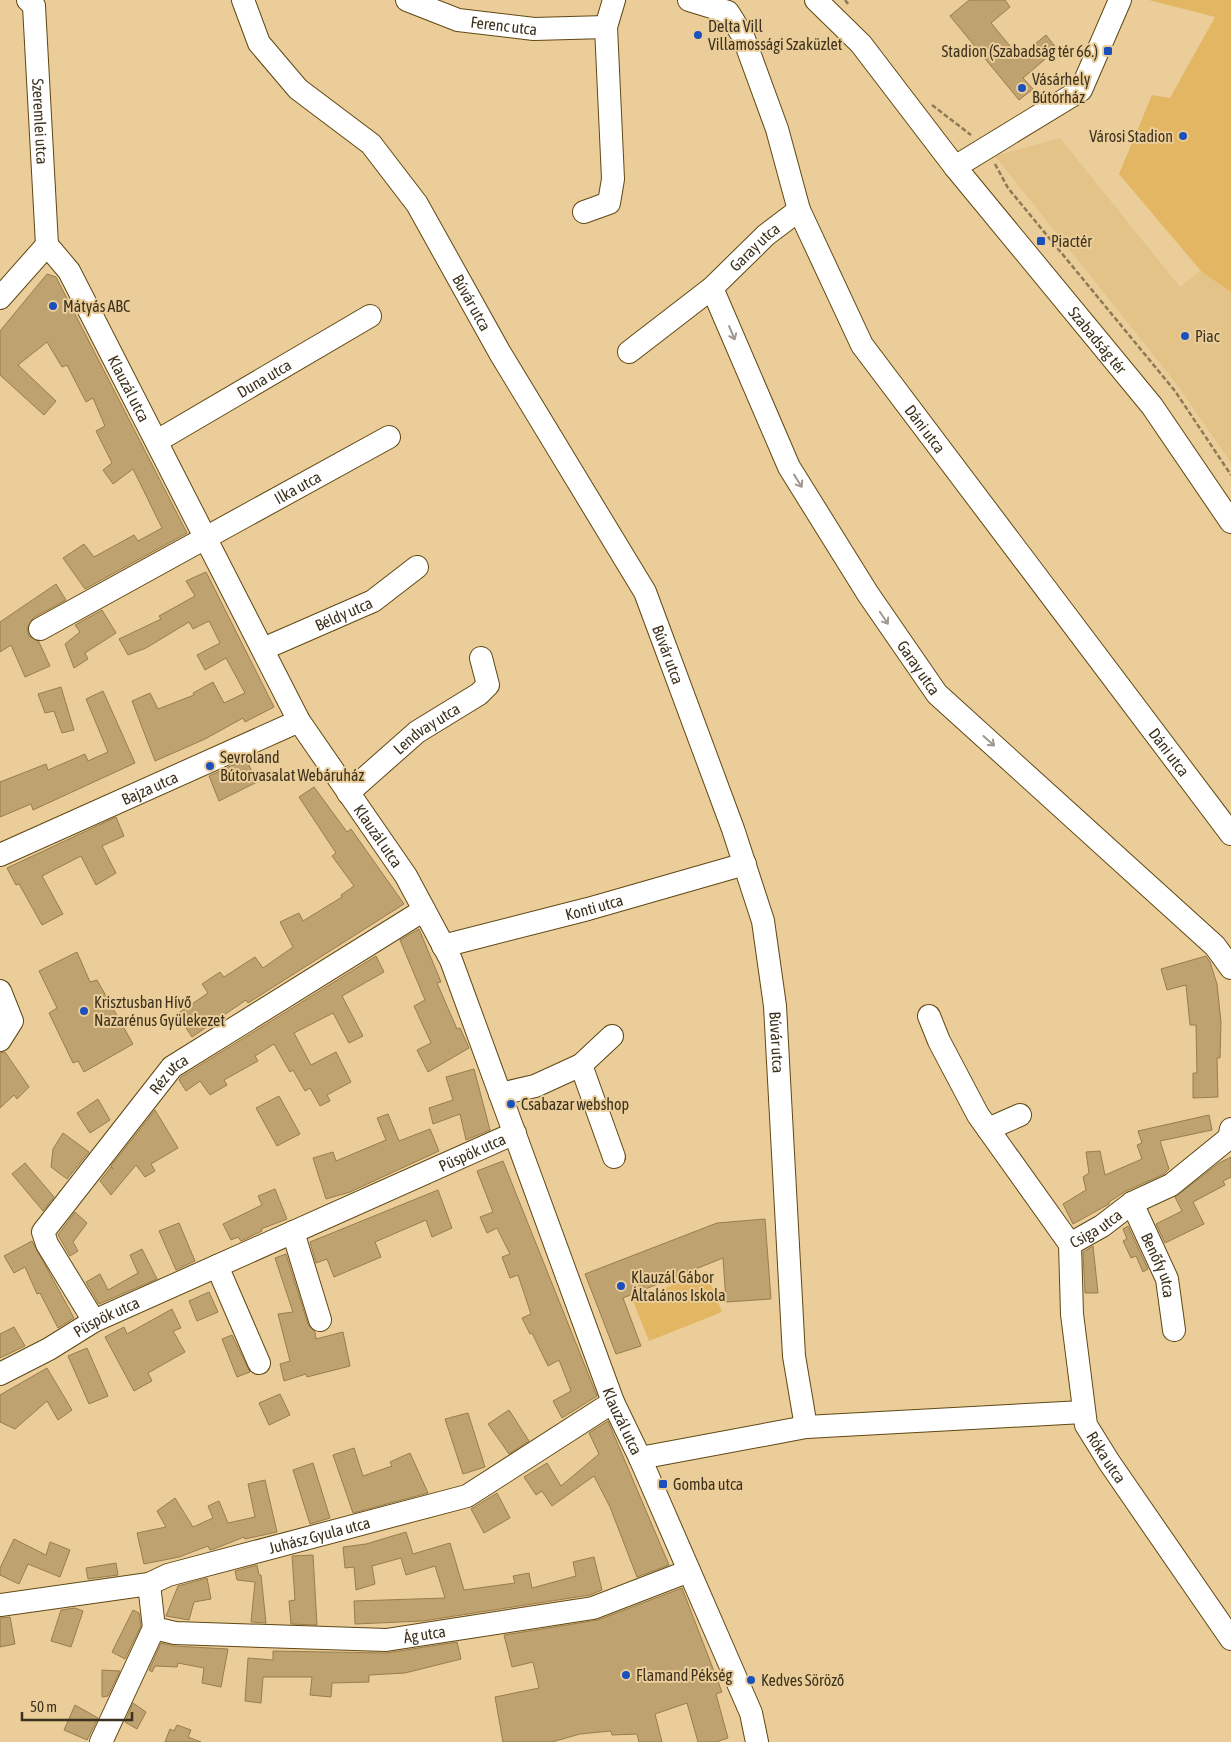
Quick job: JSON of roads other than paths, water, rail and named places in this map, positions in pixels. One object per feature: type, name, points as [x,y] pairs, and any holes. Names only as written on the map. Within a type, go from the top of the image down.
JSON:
[{"type":"street","name":"Búvár utca","points":[[243,0],[259,43],[298,89],[372,144],[417,204],[500,353],[645,592],[745,864],[763,921],[775,1006],[794,1356],[806,1427]]},
{"type":"street","name":"Ferenc utca","points":[[406,0],[458,20],[534,29],[606,27]]},
{"type":"street","points":[[584,212],[608,203],[613,179],[606,27],[614,0]]},
{"type":"street","name":"Dáni utca","points":[[689,0],[728,12],[743,36],[777,129],[799,210],[862,345],[1231,834]]},
{"type":"street","name":"Szabadság tér","points":[[816,0],[861,44],[955,167],[1152,406],[1231,522]]},
{"type":"street","points":[[955,167],[1081,90],[1120,0]]},
{"type":"street","name":"Szeremlei utca","points":[[37,2],[47,245]]},
{"type":"street","name":"Garay utca","points":[[629,352],[712,288],[766,235],[799,210]]},
{"type":"street","points":[[0,298],[47,245]]},
{"type":"street","name":"Klauzál utca","points":[[47,245],[69,271],[299,721],[406,876],[444,946],[515,1133],[612,1402],[640,1458],[750,1713],[756,1742]]},
{"type":"street","name":"Garay utca","points":[[712,288],[789,467],[868,594],[937,694],[1215,946],[1231,968]]},
{"type":"street","name":"Duna utca","points":[[157,441],[370,316]]},
{"type":"street","name":"Ilka utca","points":[[205,536],[389,437]]},
{"type":"street","points":[[40,629],[205,536]]},
{"type":"street","name":"Béldy utca","points":[[263,649],[373,601],[417,567]]},
{"type":"street","name":"Lendvay utca","points":[[348,793],[418,732],[479,694],[488,685],[482,658]]},
{"type":"street","name":"Bajza utca","points":[[0,855],[299,721]]},
{"type":"street","name":"Konti utca","points":[[444,946],[588,909],[745,864]]},
{"type":"street","name":"Réz utca","points":[[94,1321],[47,1244],[43,1232],[172,1067],[424,910]]},
{"type":"street","points":[[0,991],[12,1021],[0,1040]]},
{"type":"street","name":"Csiga utca","points":[[929,1016],[939,1041],[978,1115],[1070,1244],[1102,1226],[1132,1203],[1171,1185],[1229,1138],[1231,1129]]},
{"type":"street","points":[[500,1094],[535,1086],[581,1064],[612,1036]]},
{"type":"street","points":[[581,1064],[614,1157]]},
{"type":"street","points":[[988,1129],[1020,1114]]},
{"type":"street","name":"Püspök utca","points":[[0,1374],[49,1349],[94,1321],[515,1133]]},
{"type":"street","name":"Benőfy utca","points":[[1132,1203],[1166,1279],[1174,1330]]},
{"type":"street","points":[[293,1232],[320,1320]]},
{"type":"street","name":"Róka utca","points":[[1070,1244],[1072,1314],[1086,1425],[1109,1462],[1231,1639]]},
{"type":"street","points":[[217,1266],[259,1363]]},
{"type":"street","name":"Juhász Gyula utca","points":[[0,1605],[149,1584],[168,1575],[467,1496],[612,1402]]},
{"type":"street","points":[[640,1458],[806,1427],[1083,1412]]},
{"type":"street","name":"Ág utca","points":[[154,1628],[175,1633],[386,1640],[593,1608],[689,1571]]},
{"type":"street","points":[[101,1742],[154,1628],[149,1584]]},
{"type":"place","name":"Delta Vill Villamossági Szaküzlet","points":[[698,35]]},
{"type":"place","name":"Stadion (Szabadság tér 66.)","points":[[1108,51]]},
{"type":"place","name":"Vásárhely Bútorház","points":[[1022,88]]},
{"type":"place","name":"Városi Stadion","points":[[1183,136]]},
{"type":"place","name":"Piactér","points":[[1041,241]]},
{"type":"place","name":"Mátyás ABC","points":[[53,306]]},
{"type":"place","name":"Piac","points":[[1185,336]]},
{"type":"place","name":"Sevroland Bútorvasalat Webáruház","points":[[210,766]]},
{"type":"place","name":"Krisztusban Hívő Nazarénus Gyülekezet","points":[[84,1011]]},
{"type":"place","name":"Csabazar webshop","points":[[511,1104]]},
{"type":"place","name":"Klauzál Gábor Általános Iskola","points":[[621,1286]]},
{"type":"place","name":"Gomba utca","points":[[663,1484]]},
{"type":"place","name":"Flamand Pékség","points":[[626,1675]]},
{"type":"place","name":"Kedves Söröző","points":[[751,1680]]}]
